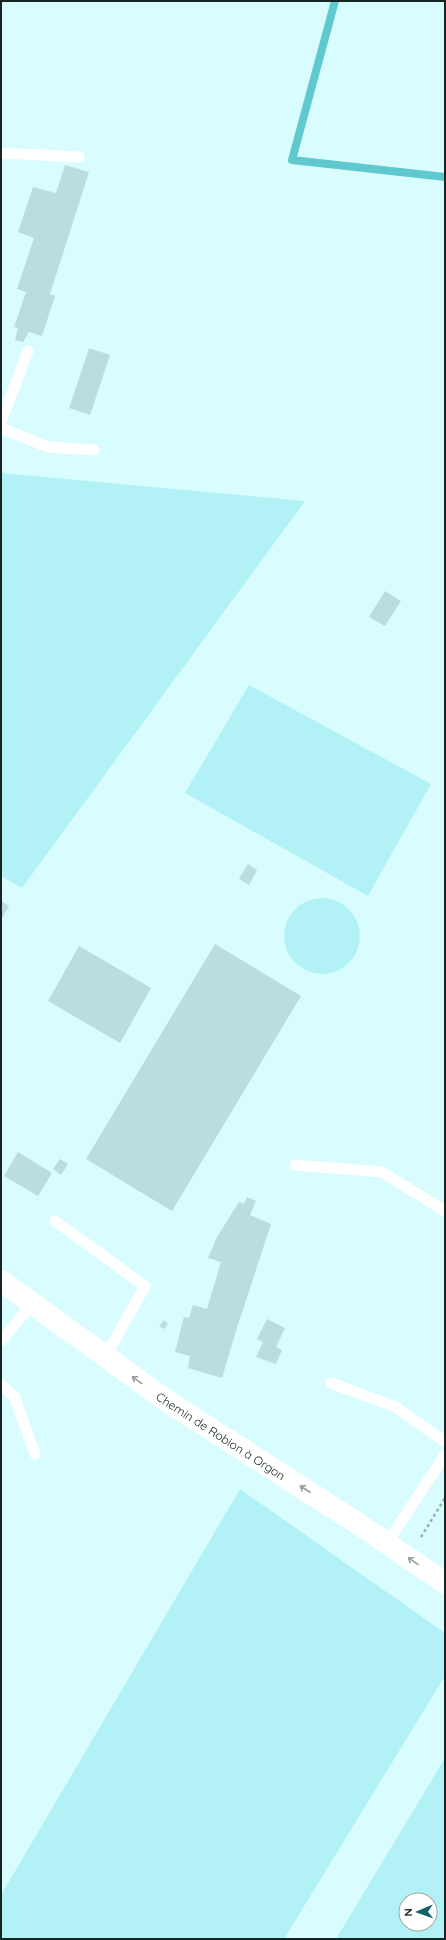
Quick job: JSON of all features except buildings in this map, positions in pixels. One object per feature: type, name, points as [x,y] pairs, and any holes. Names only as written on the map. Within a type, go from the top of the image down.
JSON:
[{"type":"street","name":"Chemin de Robion à Orgon","points":[[1,1282],[167,1401],[387,1543],[445,1583]]},
{"type":"lane","points":[[1,153],[79,157]]},
{"type":"lane","points":[[1,422],[28,351]]},
{"type":"lane","points":[[1,428],[48,447],[94,450]]},
{"type":"lane","points":[[295,1165],[382,1172],[445,1211]]},
{"type":"lane","points":[[56,1221],[145,1286],[106,1357]]},
{"type":"lane","points":[[1,1341],[32,1304]]},
{"type":"lane","points":[[331,1383],[396,1407],[445,1442]]},
{"type":"lane","points":[[1,1385],[14,1396],[35,1454]]},
{"type":"lane","points":[[387,1543],[445,1455]]},
{"type":"path","points":[[406,1556],[428,1527],[445,1498]]},
{"type":"shaded area","points":[[1,473],[305,501],[22,888],[1,876]]},
{"type":"shaded area","points":[[249,685],[431,784],[368,896],[185,793]]},
{"type":"shaded area","points":[[322,898],[337,901],[349,909],[357,921],[360,936],[357,951],[349,963],[337,971],[322,974],[307,971],[295,963],[287,951],[284,936],[287,921],[295,909],[307,901]]},
{"type":"shaded area","points":[[240,1489],[445,1633],[445,1676],[284,1939],[1,1939],[1,1895]]},
{"type":"shaded area","points":[[445,1758],[445,1939],[336,1939]]},
{"type":"waterway","points":[[335,1],[292,160],[445,177]]}]
